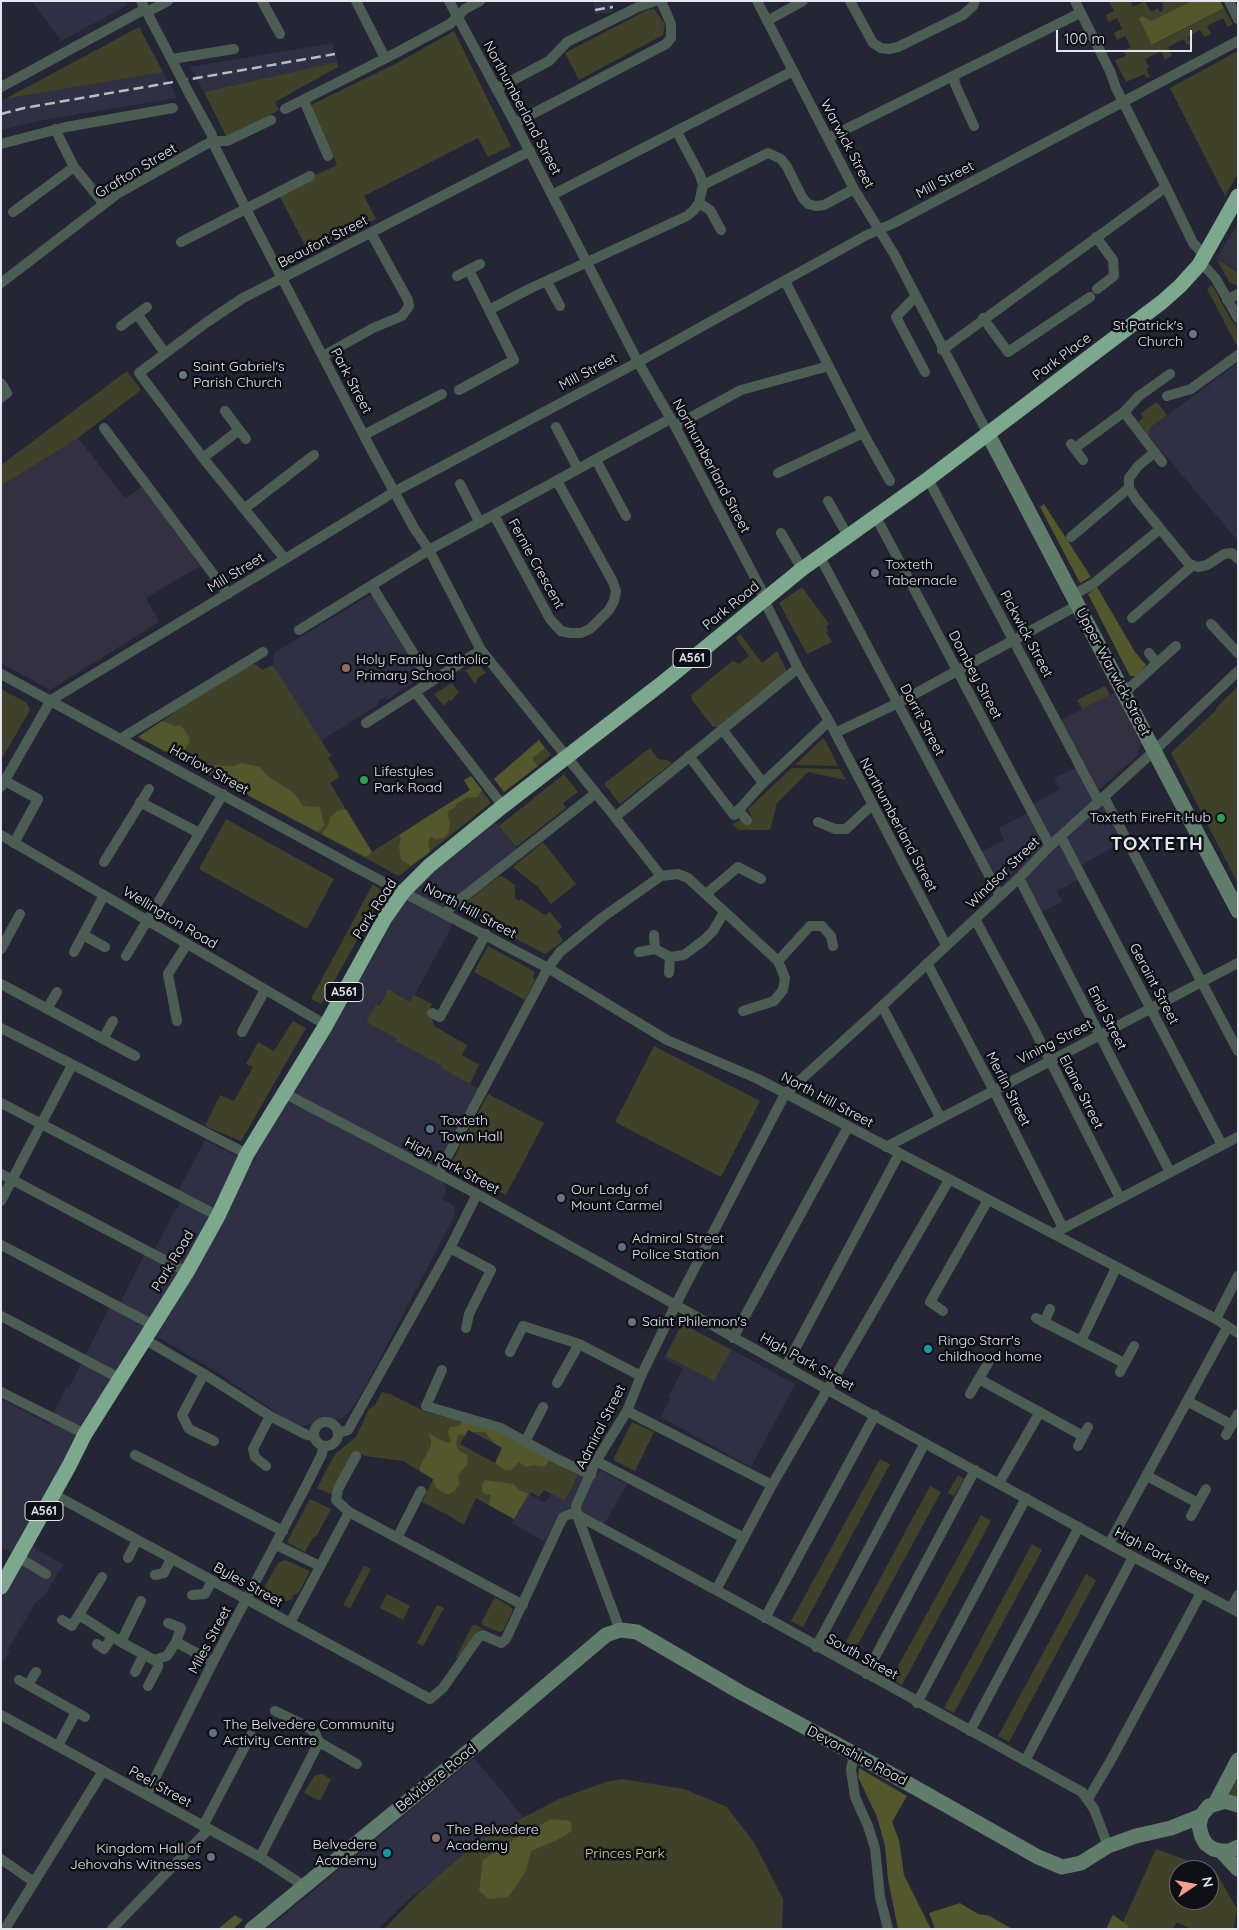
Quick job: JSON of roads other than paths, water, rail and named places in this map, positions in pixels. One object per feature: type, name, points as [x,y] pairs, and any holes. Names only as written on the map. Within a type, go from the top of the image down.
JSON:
[{"type":"highway","name":"A561","points":[[1202,260],[1238,196]]},
{"type":"highway","name":"Park Place","points":[[988,434],[1162,302],[1180,286],[1202,260]]},
{"type":"highway","name":"Park Road","points":[[1,1587],[6,1569],[18,1557],[85,1434],[187,1272],[218,1216],[247,1154],[326,1024],[385,918],[404,892],[430,866],[503,806],[661,684],[802,569],[988,434]]},
{"type":"main road","name":"Upper Warwick Street","points":[[988,434],[1238,911]]},
{"type":"main road","name":"Devonshire Road","points":[[620,1630],[637,1632],[740,1692],[1038,1857],[1062,1867],[1081,1863],[1102,1851],[1148,1832],[1171,1828],[1201,1816]]},
{"type":"main road","name":"Belvidere Road","points":[[252,1929],[475,1746],[606,1635],[620,1630]]},
{"type":"main road","points":[[1216,1802],[1238,1760]]},
{"type":"main road","points":[[1238,1805],[1225,1801],[1216,1802],[1209,1806],[1201,1816],[1199,1826],[1206,1844],[1221,1851],[1238,1869]]},
{"type":"main road","points":[[1171,1828],[1202,1837]]},
{"type":"main road","points":[[1221,1851],[1230,1851],[1238,1847]]},
{"type":"street","points":[[1,87],[145,7],[168,1]]},
{"type":"street","points":[[262,1],[280,34]]},
{"type":"street","points":[[356,1],[385,58]]},
{"type":"street","name":"Northumberland Street","points":[[449,1],[516,123],[638,362],[761,589],[764,600],[798,668],[835,732],[946,945]]},
{"type":"street","points":[[285,109],[304,101],[450,24],[465,10],[480,1]]},
{"type":"street","points":[[496,89],[549,61],[567,42],[638,6],[655,1]]},
{"type":"street","points":[[516,123],[666,44],[671,38],[671,24],[661,1]]},
{"type":"street","name":"Warwick Street","points":[[757,1],[854,189],[880,229],[942,350],[988,434]]},
{"type":"street","points":[[767,21],[803,1]]},
{"type":"street","points":[[850,1],[873,43],[881,48],[889,49],[963,15],[973,6],[975,1]]},
{"type":"street","points":[[1075,1],[1193,244],[1238,318]]},
{"type":"street","points":[[1229,1],[1238,18]]},
{"type":"street","name":"Park Street","points":[[145,7],[212,135],[212,141],[322,356],[394,492],[429,550],[481,650],[616,817],[661,876]]},
{"type":"street","points":[[828,138],[1080,13]]},
{"type":"street","name":"Mill Street","points":[[3,784],[51,700],[285,560],[394,492],[638,362],[864,236],[1238,41]]},
{"type":"street","points":[[172,59],[234,49]]},
{"type":"street","points":[[552,195],[793,71]]},
{"type":"street","points":[[954,76],[955,84],[974,126]]},
{"type":"street","points":[[304,101],[328,156]]},
{"type":"street","points":[[1,144],[55,129],[173,108]]},
{"type":"street","name":"Grafton Street","points":[[1,283],[117,194],[212,141],[227,141],[270,120]]},
{"type":"street","points":[[55,129],[74,167],[104,204]]},
{"type":"street","points":[[489,310],[687,216],[699,203],[703,185],[700,175],[677,132]]},
{"type":"street","name":"Beaufort Street","points":[[203,458],[139,373],[164,353],[243,298],[530,151]]},
{"type":"street","points":[[703,185],[768,152],[781,159],[802,197],[808,204],[824,206],[854,189]]},
{"type":"street","points":[[13,212],[74,167]]},
{"type":"street","points":[[181,242],[310,176]]},
{"type":"street","points":[[942,350],[983,318],[1166,187]]},
{"type":"street","points":[[699,203],[710,210],[721,230]]},
{"type":"street","points":[[322,356],[373,328],[402,316],[409,306],[408,300],[371,233]]},
{"type":"street","points":[[983,318],[1008,352],[1094,293],[1114,276],[1113,260],[1096,237]]},
{"type":"street","points":[[457,276],[480,264]]},
{"type":"street","points":[[459,390],[514,360],[469,270]]},
{"type":"street","points":[[786,281],[862,433],[890,481]]},
{"type":"street","points":[[547,282],[560,306]]},
{"type":"street","points":[[1228,300],[1238,294]]},
{"type":"street","points":[[915,296],[896,317],[925,372]]},
{"type":"street","points":[[121,326],[147,306]]},
{"type":"street","points":[[137,314],[164,353]]},
{"type":"street","points":[[1167,396],[1191,389],[1238,356]]},
{"type":"street","points":[[299,630],[429,550],[596,460],[740,390],[829,366]]},
{"type":"street","points":[[1083,460],[1073,446],[1124,412],[1139,396],[1170,374]]},
{"type":"street","points":[[1,383],[7,393],[1,398]]},
{"type":"street","points":[[364,435],[442,395]]},
{"type":"street","points":[[225,411],[246,439]]},
{"type":"street","points":[[1124,412],[1162,462]]},
{"type":"street","points":[[556,427],[578,469]]},
{"type":"street","points":[[104,428],[228,594]]},
{"type":"street","points":[[239,430],[203,458],[285,560]]},
{"type":"street","points":[[778,473],[862,433]]},
{"type":"street","points":[[1154,452],[1138,466],[1129,478],[1129,488],[1160,529],[1189,564],[1198,567],[1207,565],[1224,554],[1232,554],[1238,560]]},
{"type":"street","points":[[244,509],[314,455]]},
{"type":"street","points":[[596,460],[626,516]]},
{"type":"street","name":"Pickwick Street","points":[[928,479],[1013,639],[1238,1051]]},
{"type":"street","name":"Fernie Crescent","points":[[494,515],[550,619],[561,631],[581,633],[590,629],[609,610],[614,601],[616,591],[557,481]]},
{"type":"street","points":[[460,484],[480,523]]},
{"type":"street","points":[[1071,537],[1129,488]]},
{"type":"street","points":[[828,501],[848,536]]},
{"type":"street","name":"Dombey Street","points":[[876,517],[1050,846]]},
{"type":"street","points":[[835,732],[898,703],[1013,639],[1075,600],[1160,529]]},
{"type":"street","points":[[781,533],[802,569]]},
{"type":"street","name":"Dorrit Street","points":[[820,557],[1000,896]]},
{"type":"street","points":[[1132,618],[1193,565]]},
{"type":"street","points":[[372,586],[431,682]]},
{"type":"street","points":[[1211,624],[1238,653]]},
{"type":"street","points":[[1124,693],[1176,646]]},
{"type":"street","points":[[366,723],[481,650]]},
{"type":"street","points":[[120,739],[263,652]]},
{"type":"street","points":[[1149,653],[1158,663]]},
{"type":"street","points":[[616,817],[798,668]]},
{"type":"street","name":"Windsor Street","points":[[785,1094],[1000,896],[1050,846],[1238,671]]},
{"type":"street","name":"Harlow Street","points":[[1,674],[404,892]]},
{"type":"street","points":[[415,692],[503,806]]},
{"type":"street","points":[[736,812],[829,721]]},
{"type":"street","points":[[722,729],[763,784]]},
{"type":"street","points":[[689,756],[736,812],[748,820]]},
{"type":"street","points":[[3,784],[38,799],[14,843]]},
{"type":"street","points":[[104,862],[149,789]]},
{"type":"street","points":[[445,914],[453,905],[596,793]]},
{"type":"street","points":[[126,956],[223,794]]},
{"type":"street","points":[[140,802],[199,833]]},
{"type":"street","points":[[818,822],[835,830],[846,829],[872,804]]},
{"type":"street","name":"Wellington Road","points":[[1,836],[326,1024]]},
{"type":"street","name":"Geraint Street","points":[[1061,837],[1222,1145]]},
{"type":"street","points":[[706,894],[738,867],[761,879]]},
{"type":"street","points":[[438,1174],[548,968],[567,946],[603,917],[661,876],[678,874],[688,878],[778,961],[785,978],[783,990],[774,1001],[743,1011]]},
{"type":"street","name":"Enid Street","points":[[1019,878],[1170,1172]]},
{"type":"street","name":"North Hill Street","points":[[404,892],[548,968],[668,1040],[758,1080],[1216,1319],[1238,1334]]},
{"type":"street","points":[[74,952],[104,895]]},
{"type":"street","points":[[638,952],[655,949],[670,957],[684,955],[696,948],[713,930],[724,912]]},
{"type":"street","points":[[1,949],[20,914]]},
{"type":"street","name":"Elaine Street","points":[[975,919],[1120,1198]]},
{"type":"street","points":[[778,961],[810,926],[822,926],[831,936],[833,946]]},
{"type":"street","points":[[432,1013],[440,1017],[486,934]]},
{"type":"street","points":[[83,935],[105,947]]},
{"type":"street","points":[[654,935],[655,949]]},
{"type":"street","points":[[177,1021],[168,974],[187,944]]},
{"type":"street","points":[[668,973],[670,957]]},
{"type":"street","name":"Merlin Street","points":[[927,963],[1063,1228]]},
{"type":"street","name":"Vining Street","points":[[886,1147],[1150,1007],[1238,963]]},
{"type":"street","points":[[1,984],[103,1038],[128,1056]]},
{"type":"street","points":[[242,1032],[265,990]]},
{"type":"street","points":[[47,1009],[57,992]]},
{"type":"street","points":[[882,1006],[940,1117]]},
{"type":"street","points":[[103,1038],[113,1021]]},
{"type":"street","points":[[1,1028],[247,1154]]},
{"type":"street","points":[[1,1201],[72,1065]]},
{"type":"street","name":"High Park Street","points":[[284,1092],[477,1194],[676,1304],[733,1338],[1109,1544],[1234,1610]]},
{"type":"street","name":"Admiral Street","points":[[577,1515],[576,1506],[596,1461],[627,1411],[641,1376],[676,1304],[785,1094]]},
{"type":"street","points":[[1,1103],[218,1216]]},
{"type":"street","points":[[733,1338],[848,1127]]},
{"type":"street","points":[[1053,1234],[1238,1137]]},
{"type":"street","points":[[786,1366],[899,1154]]},
{"type":"street","points":[[1,1174],[187,1272]]},
{"type":"street","points":[[716,1590],[772,1485],[949,1180]]},
{"type":"street","points":[[338,1433],[348,1430],[450,1248],[477,1194]]},
{"type":"street","points":[[944,1311],[930,1302],[988,1200]]},
{"type":"street","points":[[1,1245],[153,1325]]},
{"type":"street","points":[[450,1248],[491,1270],[469,1314],[466,1328]]},
{"type":"street","points":[[1081,1341],[1116,1268]]},
{"type":"street","points":[[1216,1319],[1238,1276]]},
{"type":"street","points":[[1050,1309],[1040,1320],[1081,1341],[1122,1368],[1134,1346]]},
{"type":"street","points":[[1,1316],[119,1378]]},
{"type":"street","points":[[510,1352],[523,1326],[579,1344],[641,1376]]},
{"type":"street","points":[[1109,1544],[1148,1476],[1227,1328]]},
{"type":"street","points":[[144,1339],[270,1416],[306,1435],[314,1436]]},
{"type":"street","points":[[558,1383],[579,1344]]},
{"type":"street","points":[[970,1394],[988,1363]]},
{"type":"street","points":[[442,1370],[426,1406],[501,1428],[526,1440],[555,1458],[591,1475]]},
{"type":"street","points":[[204,1374],[182,1414],[189,1429],[214,1441]]},
{"type":"street","points":[[979,1378],[1083,1436]]},
{"type":"street","points":[[1,1392],[85,1434]]},
{"type":"street","points":[[1187,1402],[1232,1425]]},
{"type":"street","points":[[526,1440],[543,1407]]},
{"type":"street","points":[[627,1411],[772,1485]]},
{"type":"street","points":[[999,1483],[1040,1412]]},
{"type":"street","points":[[1226,1436],[1238,1414]]},
{"type":"street","points":[[765,1618],[875,1415]]},
{"type":"street","points":[[266,1466],[255,1457],[253,1448],[270,1416]]},
{"type":"street","points":[[325,1422],[334,1426],[338,1433],[338,1437],[333,1444],[324,1446],[318,1443],[314,1436],[316,1428],[325,1422]]},
{"type":"street","points":[[1078,1446],[1088,1427]]},
{"type":"street","points":[[816,1647],[925,1442]]},
{"type":"street","name":"Miles Street","points":[[148,1794],[213,1662],[276,1545],[322,1454],[324,1446]]},
{"type":"street","points":[[135,1455],[283,1531]]},
{"type":"street","points":[[356,1456],[338,1489],[336,1500],[349,1512],[523,1605],[563,1517],[570,1514],[577,1515],[620,1630]]},
{"type":"street","points":[[596,1461],[744,1538]]},
{"type":"street","points":[[866,1674],[975,1470]]},
{"type":"street","points":[[1148,1476],[1198,1503]]},
{"type":"street","points":[[1191,1516],[1206,1489]]},
{"type":"street","points":[[396,1538],[421,1492]]},
{"type":"street","name":"Byles Street","points":[[53,1494],[430,1699],[444,1688],[478,1638],[484,1635],[501,1643],[506,1639],[523,1605]]},
{"type":"street","points":[[918,1703],[1026,1498]]},
{"type":"street","points":[[290,1623],[349,1512]]},
{"type":"street","name":"South Street","points":[[577,1515],[1082,1792],[1094,1808],[1102,1851]]},
{"type":"street","points":[[970,1731],[1079,1527]]},
{"type":"street","points":[[128,1558],[137,1540]]},
{"type":"street","points":[[276,1545],[320,1566]]},
{"type":"street","points":[[1025,1761],[1133,1556]]},
{"type":"street","points":[[18,1557],[46,1574]]},
{"type":"street","points":[[155,1575],[164,1572],[171,1559]]},
{"type":"street","points":[[62,1620],[72,1626],[102,1577]]},
{"type":"street","points":[[192,1596],[205,1594],[212,1581]]},
{"type":"street","points":[[1088,1799],[1201,1593]]},
{"type":"street","points":[[1234,1610],[1238,1596]]},
{"type":"street","points":[[97,1644],[104,1649],[116,1639],[141,1602]]},
{"type":"street","points":[[79,1615],[116,1639],[154,1660],[167,1656],[176,1642],[181,1628],[168,1623]]},
{"type":"street","points":[[176,1642],[213,1662]]},
{"type":"street","points":[[135,1672],[144,1654]]},
{"type":"street","points":[[148,1686],[158,1667],[158,1660]]},
{"type":"street","points":[[36,1672],[24,1683],[81,1715],[58,1746]]},
{"type":"street","points":[[275,1711],[306,1726],[315,1733],[319,1742],[357,1764]]},
{"type":"street","name":"Peel Street","points":[[1,1715],[260,1857],[304,1886]]},
{"type":"street","points":[[112,1929],[206,1828],[251,1735]]},
{"type":"street","points":[[260,1857],[319,1742]]},
{"type":"street","points":[[854,1754],[851,1770],[855,1797],[868,1826],[875,1848],[880,1897],[888,1929]]},
{"type":"street","points":[[5,1929],[103,1771]]},
{"type":"street","points":[[1,1859],[34,1882]]},
{"type":"railway","points":[[595,10],[613,7]]},
{"type":"railway","points":[[1,114],[24,108],[335,54]]},
{"type":"place","name":"St Patrick's Church","points":[[1193,334]]},
{"type":"place","name":"Saint Gabriel's Parish Church","points":[[183,375]]},
{"type":"place","name":"Toxteth Tabernacle","points":[[875,573]]},
{"type":"place","name":"Holy Family Catholic Primary School","points":[[346,668]]},
{"type":"place","name":"Lifestyles Park Road","points":[[364,780]]},
{"type":"place","name":"Toxteth FireFit Hub","points":[[1221,818]]},
{"type":"place","name":"Toxteth Town Hall","points":[[430,1129]]},
{"type":"place","name":"Our Lady of Mount Carmel","points":[[561,1198]]},
{"type":"place","name":"Admiral Street Police Station","points":[[622,1247]]},
{"type":"place","name":"Saint Philemon's","points":[[632,1322]]},
{"type":"place","name":"Ringo Starr's childhood home","points":[[928,1349]]},
{"type":"place","name":"The Belvedere Community Activity Centre","points":[[213,1733]]},
{"type":"place","name":"The Belvedere Academy","points":[[436,1838]]},
{"type":"place","name":"Belvedere Academy","points":[[387,1853]]},
{"type":"place","name":"Kingdom Hall of Jehovahs Witnesses","points":[[211,1857]]},
{"type":"district","name":"TOXTETH","points":[[1157,844]]},
{"type":"park label","name":"Princes Park","points":[[625,1854]]}]
